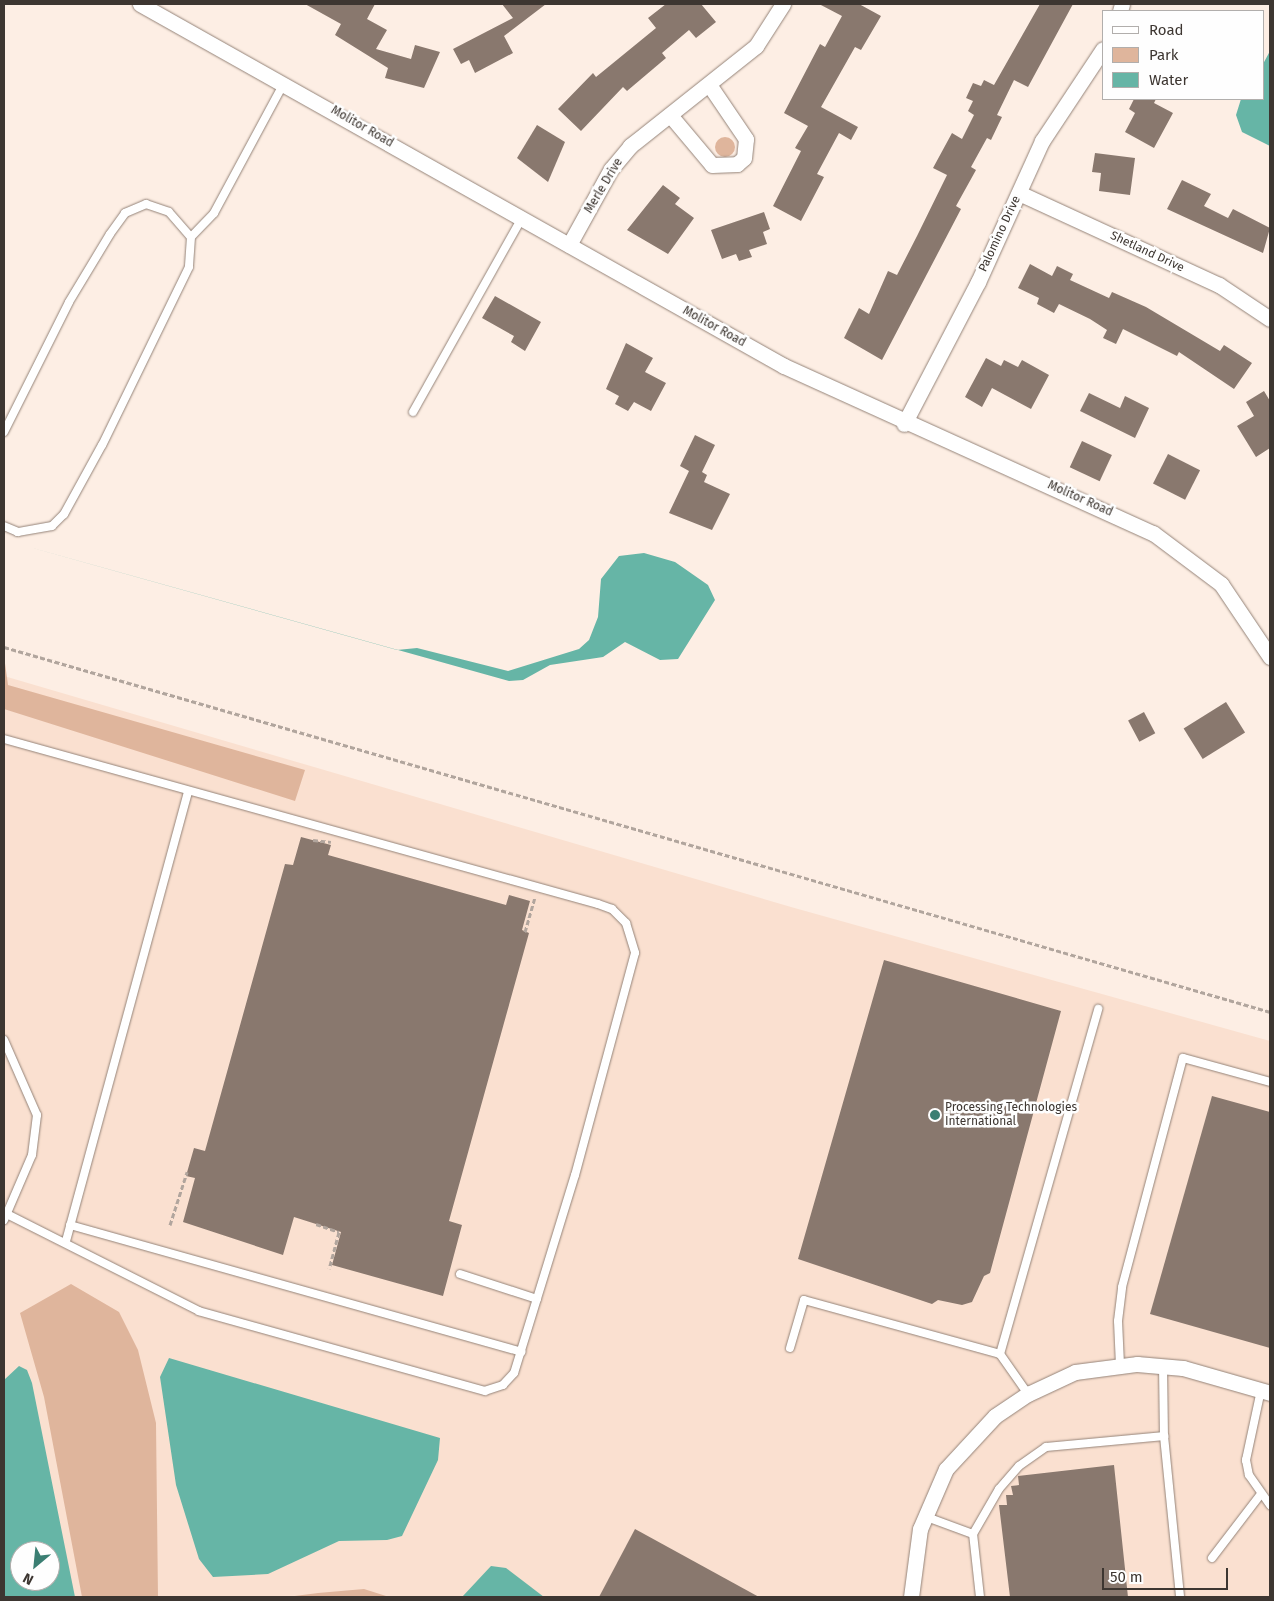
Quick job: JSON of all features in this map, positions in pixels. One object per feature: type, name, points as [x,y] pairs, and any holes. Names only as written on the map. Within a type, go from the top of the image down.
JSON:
[{"type":"street","name":"Molitor Road","points":[[140,4],[284,83],[784,366],[904,424],[1105,510],[1178,548],[1222,584],[1270,657]]},
{"type":"street","name":"Merle Drive","points":[[569,245],[619,159],[670,115],[710,86],[756,46],[783,4]]},
{"type":"street","name":"Palomino Drive","points":[[904,424],[1019,193],[1042,141],[1102,51]]},
{"type":"street","points":[[670,115],[712,165],[737,164],[744,158],[746,139],[710,86]]},
{"type":"street","name":"Shetland Drive","points":[[1019,193],[1219,285],[1270,319]]},
{"type":"street","points":[[911,1597],[915,1550],[924,1516],[946,1469],[966,1444],[995,1416],[1028,1394],[1075,1372],[1120,1365],[1162,1366],[1265,1391]]},
{"type":"lane","points":[[4,526],[18,532],[52,526],[64,514],[183,287],[191,237],[214,213],[284,83]]},
{"type":"lane","points":[[4,432],[69,302],[125,213],[146,204],[158,206],[191,237]]},
{"type":"lane","points":[[413,412],[522,218]]},
{"type":"lane","points":[[4,739],[188,792],[598,904],[612,909],[626,923],[635,953],[537,1299],[514,1373],[503,1384],[485,1391],[199,1311],[66,1241],[5,1217],[32,1155],[37,1115],[4,1040]]},
{"type":"lane","points":[[66,1241],[188,792]]},
{"type":"lane","points":[[1000,1354],[1098,1009]]},
{"type":"lane","points":[[1120,1365],[1118,1321],[1122,1287],[1183,1058],[1270,1082]]},
{"type":"lane","points":[[70,1225],[521,1352]]},
{"type":"lane","points":[[460,1274],[537,1299]]},
{"type":"lane","points":[[790,1348],[804,1300],[1000,1354],[1028,1394]]},
{"type":"lane","points":[[1162,1366],[1164,1436],[1180,1597]]},
{"type":"lane","points":[[1265,1391],[1246,1460],[1261,1494],[1270,1505]]},
{"type":"lane","points":[[980,1597],[973,1534],[999,1489],[1019,1466],[1046,1447],[1164,1436]]},
{"type":"lane","points":[[1212,1558],[1261,1494]]},
{"type":"lane","points":[[924,1516],[973,1534]]},
{"type":"path","points":[[4,647],[1270,1012]]},
{"type":"path","points":[[525,932],[535,898]]},
{"type":"path","points":[[170,1225],[187,1172]]},
{"type":"path","points":[[316,1224],[339,1232],[329,1269]]},
{"type":"shaded area","points":[[4,676],[791,907],[1270,1041],[1270,1597],[4,1597]]},
{"type":"green space","points":[[721,137],[729,137],[735,143],[735,151],[729,157],[721,157],[715,151],[715,143]]},
{"type":"green space","points":[[4,656],[8,685],[305,770],[295,801],[4,709]]},
{"type":"green space","points":[[71,1284],[119,1312],[138,1350],[156,1423],[158,1597],[82,1597],[44,1397],[20,1313]]},
{"type":"green space","points":[[364,1589],[386,1596],[287,1597],[318,1593]]},
{"type":"water","points":[[1270,51],[1270,146],[1242,132],[1236,115],[1241,100],[1264,100],[1264,62]]},
{"type":"water","points":[[4,540],[398,650],[397,650]]},
{"type":"water","points":[[644,553],[675,562],[708,585],[715,600],[678,659],[660,660],[625,642],[603,657],[550,665],[523,680],[509,681],[398,650],[417,648],[508,671],[579,649],[589,640],[598,617],[601,579],[619,556]]},
{"type":"water","points":[[169,1358],[440,1438],[438,1460],[402,1536],[387,1540],[339,1541],[268,1574],[213,1577],[199,1559],[176,1485],[160,1377]]},
{"type":"water","points":[[19,1366],[27,1370],[32,1383],[75,1597],[4,1597],[4,1380]]},
{"type":"water","points":[[491,1566],[506,1568],[544,1597],[462,1597]]},
{"type":"building","points":[[305,4],[375,4],[367,19],[387,30],[376,49],[411,59],[415,45],[440,52],[424,88],[385,78],[388,68],[335,35],[341,24]]},
{"type":"building","points":[[502,4],[546,4],[504,36],[513,53],[475,73],[469,60],[461,64],[453,49],[513,18]]},
{"type":"building","points":[[666,4],[701,4],[716,22],[696,38],[689,30],[662,53],[666,58],[627,91],[623,87],[581,131],[558,109],[593,73],[596,77],[656,28],[648,18]]},
{"type":"building","points":[[819,4],[859,4],[881,16],[861,50],[855,47],[821,107],[858,127],[851,140],[839,133],[817,174],[824,177],[801,221],[773,206],[801,151],[795,148],[808,126],[784,113],[820,44],[825,47],[842,16]]},
{"type":"building","points":[[1040,4],[1073,4],[1028,87],[1014,80],[997,115],[1002,117],[991,140],[987,138],[971,167],[976,170],[956,206],[961,209],[882,360],[844,338],[859,308],[869,314],[888,271],[897,275],[917,236],[947,175],[933,168],[952,133],[962,139],[974,115],[968,111],[973,101],[966,98],[973,83],[981,86],[984,80],[994,85]]},
{"type":"building","points":[[1134,100],[1156,100],[1154,103],[1173,113],[1154,148],[1125,132],[1135,113],[1129,109]]},
{"type":"building","points":[[537,125],[565,142],[548,182],[517,158]]},
{"type":"building","points":[[1095,153],[1135,158],[1130,195],[1099,191],[1101,173],[1092,172]]},
{"type":"building","points":[[1182,180],[1211,194],[1204,206],[1228,218],[1233,209],[1270,228],[1263,253],[1167,209]]},
{"type":"building","points":[[663,185],[680,198],[675,204],[694,218],[668,254],[627,230]]},
{"type":"building","points":[[764,212],[770,229],[763,232],[767,244],[749,250],[752,257],[739,261],[736,254],[722,259],[711,230]]},
{"type":"building","points":[[1030,264],[1052,276],[1057,266],[1073,274],[1070,280],[1109,298],[1112,292],[1146,307],[1220,351],[1224,345],[1252,363],[1234,389],[1179,352],[1177,356],[1123,329],[1116,344],[1103,338],[1107,330],[1090,319],[1059,304],[1054,313],[1037,304],[1039,298],[1018,288]]},
{"type":"building","points":[[495,296],[541,322],[525,351],[511,342],[514,336],[482,318]]},
{"type":"building","points":[[626,343],[653,358],[645,372],[666,383],[651,411],[634,402],[628,411],[615,404],[619,396],[606,389]]},
{"type":"building","points":[[986,358],[1001,366],[1004,360],[1018,367],[1022,360],[1049,375],[1031,409],[992,388],[982,407],[965,397]]},
{"type":"building","points":[[1264,391],[1270,401],[1270,448],[1256,457],[1237,426],[1254,416],[1246,402]]},
{"type":"building","points":[[1089,393],[1120,408],[1125,396],[1149,408],[1135,438],[1080,411]]},
{"type":"building","points":[[695,435],[715,445],[702,472],[707,475],[704,482],[730,494],[712,530],[669,513],[689,471],[680,466]]},
{"type":"building","points":[[1082,441],[1112,455],[1100,481],[1070,467]]},
{"type":"building","points":[[1168,454],[1200,470],[1185,500],[1153,483]]},
{"type":"building","points":[[1226,702],[1245,733],[1203,759],[1184,728]]},
{"type":"building","points":[[1144,712],[1155,733],[1139,742],[1128,720]]},
{"type":"building","points":[[301,837],[331,845],[328,855],[506,905],[509,895],[530,901],[522,930],[529,933],[449,1221],[462,1225],[443,1296],[332,1265],[341,1232],[294,1217],[283,1255],[183,1222],[195,1178],[186,1176],[194,1148],[205,1151],[285,864],[293,865]]},
{"type":"building","name":"Processing Technologies International","points":[[884,960],[1061,1011],[990,1273],[984,1276],[972,1302],[962,1305],[938,1300],[932,1304],[798,1259]]},
{"type":"building","points":[[1212,1096],[1270,1112],[1270,1348],[1150,1314]]},
{"type":"building","points":[[1114,1465],[1128,1597],[1010,1597],[999,1505],[1007,1505],[1006,1495],[1013,1495],[1011,1486],[1019,1485],[1018,1476]]},
{"type":"building","points":[[635,1529],[759,1597],[599,1597]]},
{"type":"place","name":"Processing Technologies International","points":[[935,1115]]}]
